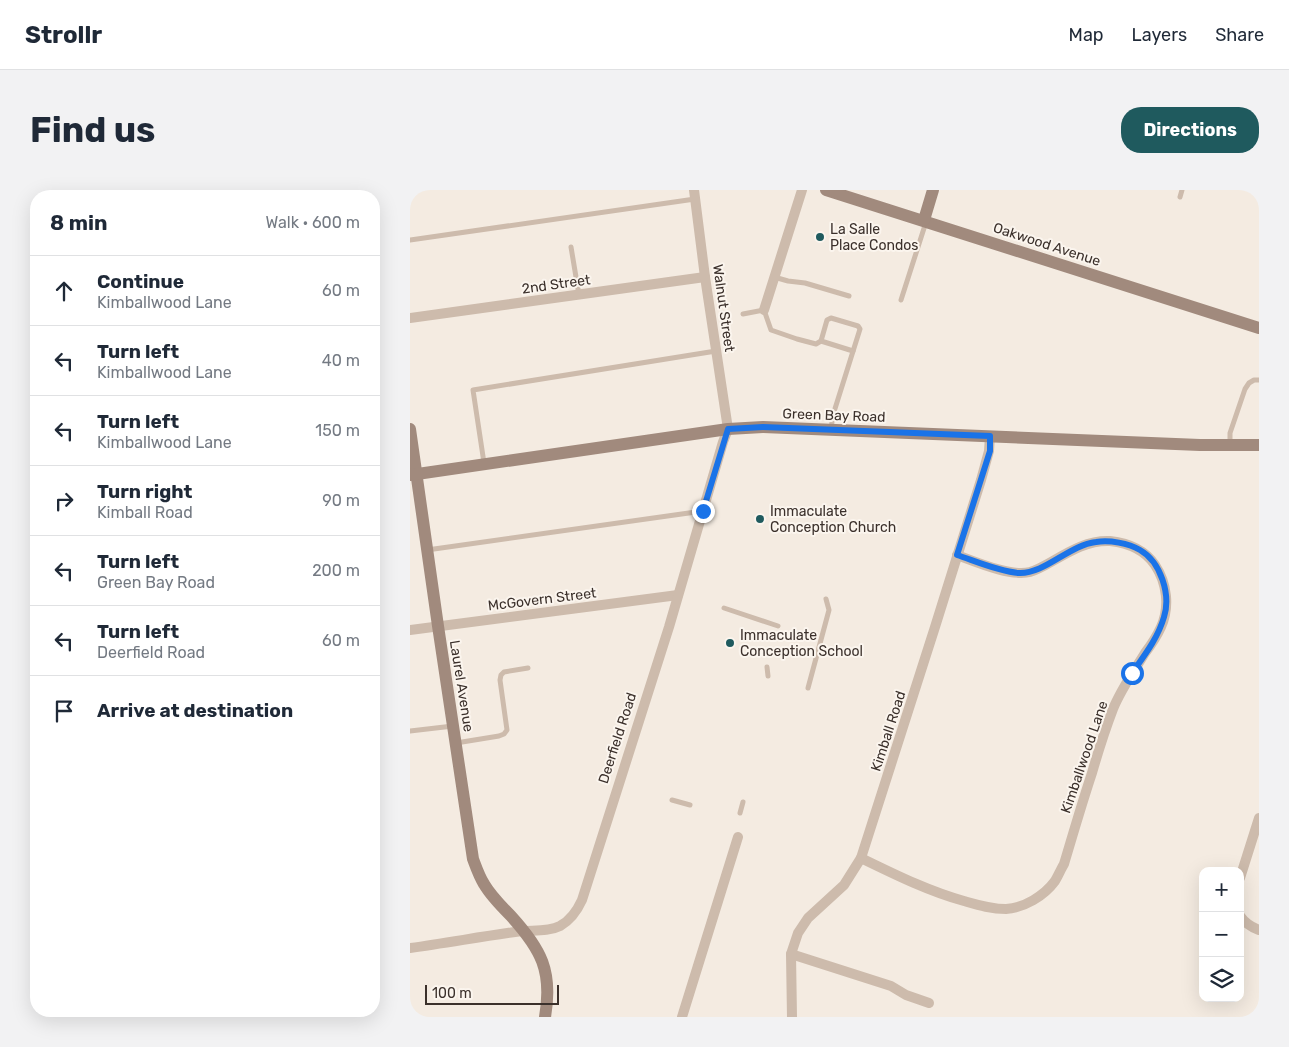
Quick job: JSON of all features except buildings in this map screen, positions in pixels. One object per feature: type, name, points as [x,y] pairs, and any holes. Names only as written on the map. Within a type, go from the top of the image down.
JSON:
[{"type":"street","points":[[764,310],[802,190]]},
{"type":"street","name":"Oakwood Avenue","points":[[826,190],[1259,328]]},
{"type":"street","points":[[925,221],[933,190]]},
{"type":"street","name":"Walnut Street","points":[[695,194],[705,277],[728,429]]},
{"type":"street","name":"2nd Street","points":[[410,318],[705,277]]},
{"type":"street","name":"Green Bay Road","points":[[413,474],[728,429],[763,427],[1200,445],[1259,445]]},
{"type":"street","name":"Deerfield Road","points":[[410,948],[552,928],[561,925],[578,910],[678,595],[728,429]]},
{"type":"street","name":"Laurel Avenue","points":[[410,430],[413,474],[427,550],[473,859],[479,875],[489,892],[524,931]]},
{"type":"street","name":"Kimball Road","points":[[792,1017],[791,954],[798,933],[808,918],[844,885],[860,858],[930,645],[990,451],[990,436]]},
{"type":"street","name":"Kimballwood Lane","points":[[860,858],[936,892],[986,907],[1006,909],[1016,907],[1044,893],[1055,881],[1064,864],[1100,746],[1114,708],[1132,673],[1155,638],[1165,615],[1166,600],[1159,572],[1154,563],[1141,550],[1127,544],[1111,542],[1086,544],[1038,569],[1019,573],[957,555]]},
{"type":"street","name":"McGovern Street","points":[[410,630],[678,595]]},
{"type":"street","points":[[1243,867],[1259,818]]},
{"type":"street","points":[[682,1017],[738,837]]},
{"type":"street","points":[[1244,921],[1259,930]]},
{"type":"street","points":[[524,931],[535,946],[545,970],[548,1000],[545,1017]]},
{"type":"street","points":[[791,954],[891,986],[906,995],[929,1003]]},
{"type":"lane","points":[[1180,196],[1182,190]]},
{"type":"lane","points":[[410,240],[695,194]]},
{"type":"lane","points":[[901,300],[925,221]]},
{"type":"lane","points":[[571,247],[579,294]]},
{"type":"lane","points":[[774,277],[805,283],[849,296]]},
{"type":"lane","points":[[743,314],[764,310],[771,330],[816,344],[820,341],[827,320],[831,318],[858,326],[860,329],[833,415],[831,430]]},
{"type":"lane","points":[[820,341],[853,351]]},
{"type":"lane","points":[[484,464],[473,390],[716,351]]},
{"type":"lane","points":[[1230,445],[1230,433],[1245,389],[1249,383],[1259,380]]},
{"type":"lane","points":[[427,550],[703,511]]},
{"type":"lane","points":[[808,688],[829,610],[826,599]]},
{"type":"lane","points":[[724,608],[778,626]]},
{"type":"lane","points":[[767,667],[768,676]]},
{"type":"lane","points":[[456,743],[504,734],[507,730],[500,680],[501,675],[504,672],[528,668]]},
{"type":"lane","points":[[410,732],[453,726]]},
{"type":"lane","points":[[672,800],[690,805]]},
{"type":"lane","points":[[740,813],[743,802]]},
{"type":"place","name":"La Salle Place Condos","points":[[820,237]]},
{"type":"place","name":"Immaculate Conception Church","points":[[760,519]]},
{"type":"place","name":"Immaculate Conception School","points":[[730,643]]},
{"type":"route","points":[[703,511],[728,429],[763,427],[990,436],[990,451],[957,555],[1019,573],[1038,569],[1074,549],[1096,542],[1127,544],[1141,550],[1154,563],[1159,572],[1166,600],[1165,615],[1155,638],[1132,673]]}]
